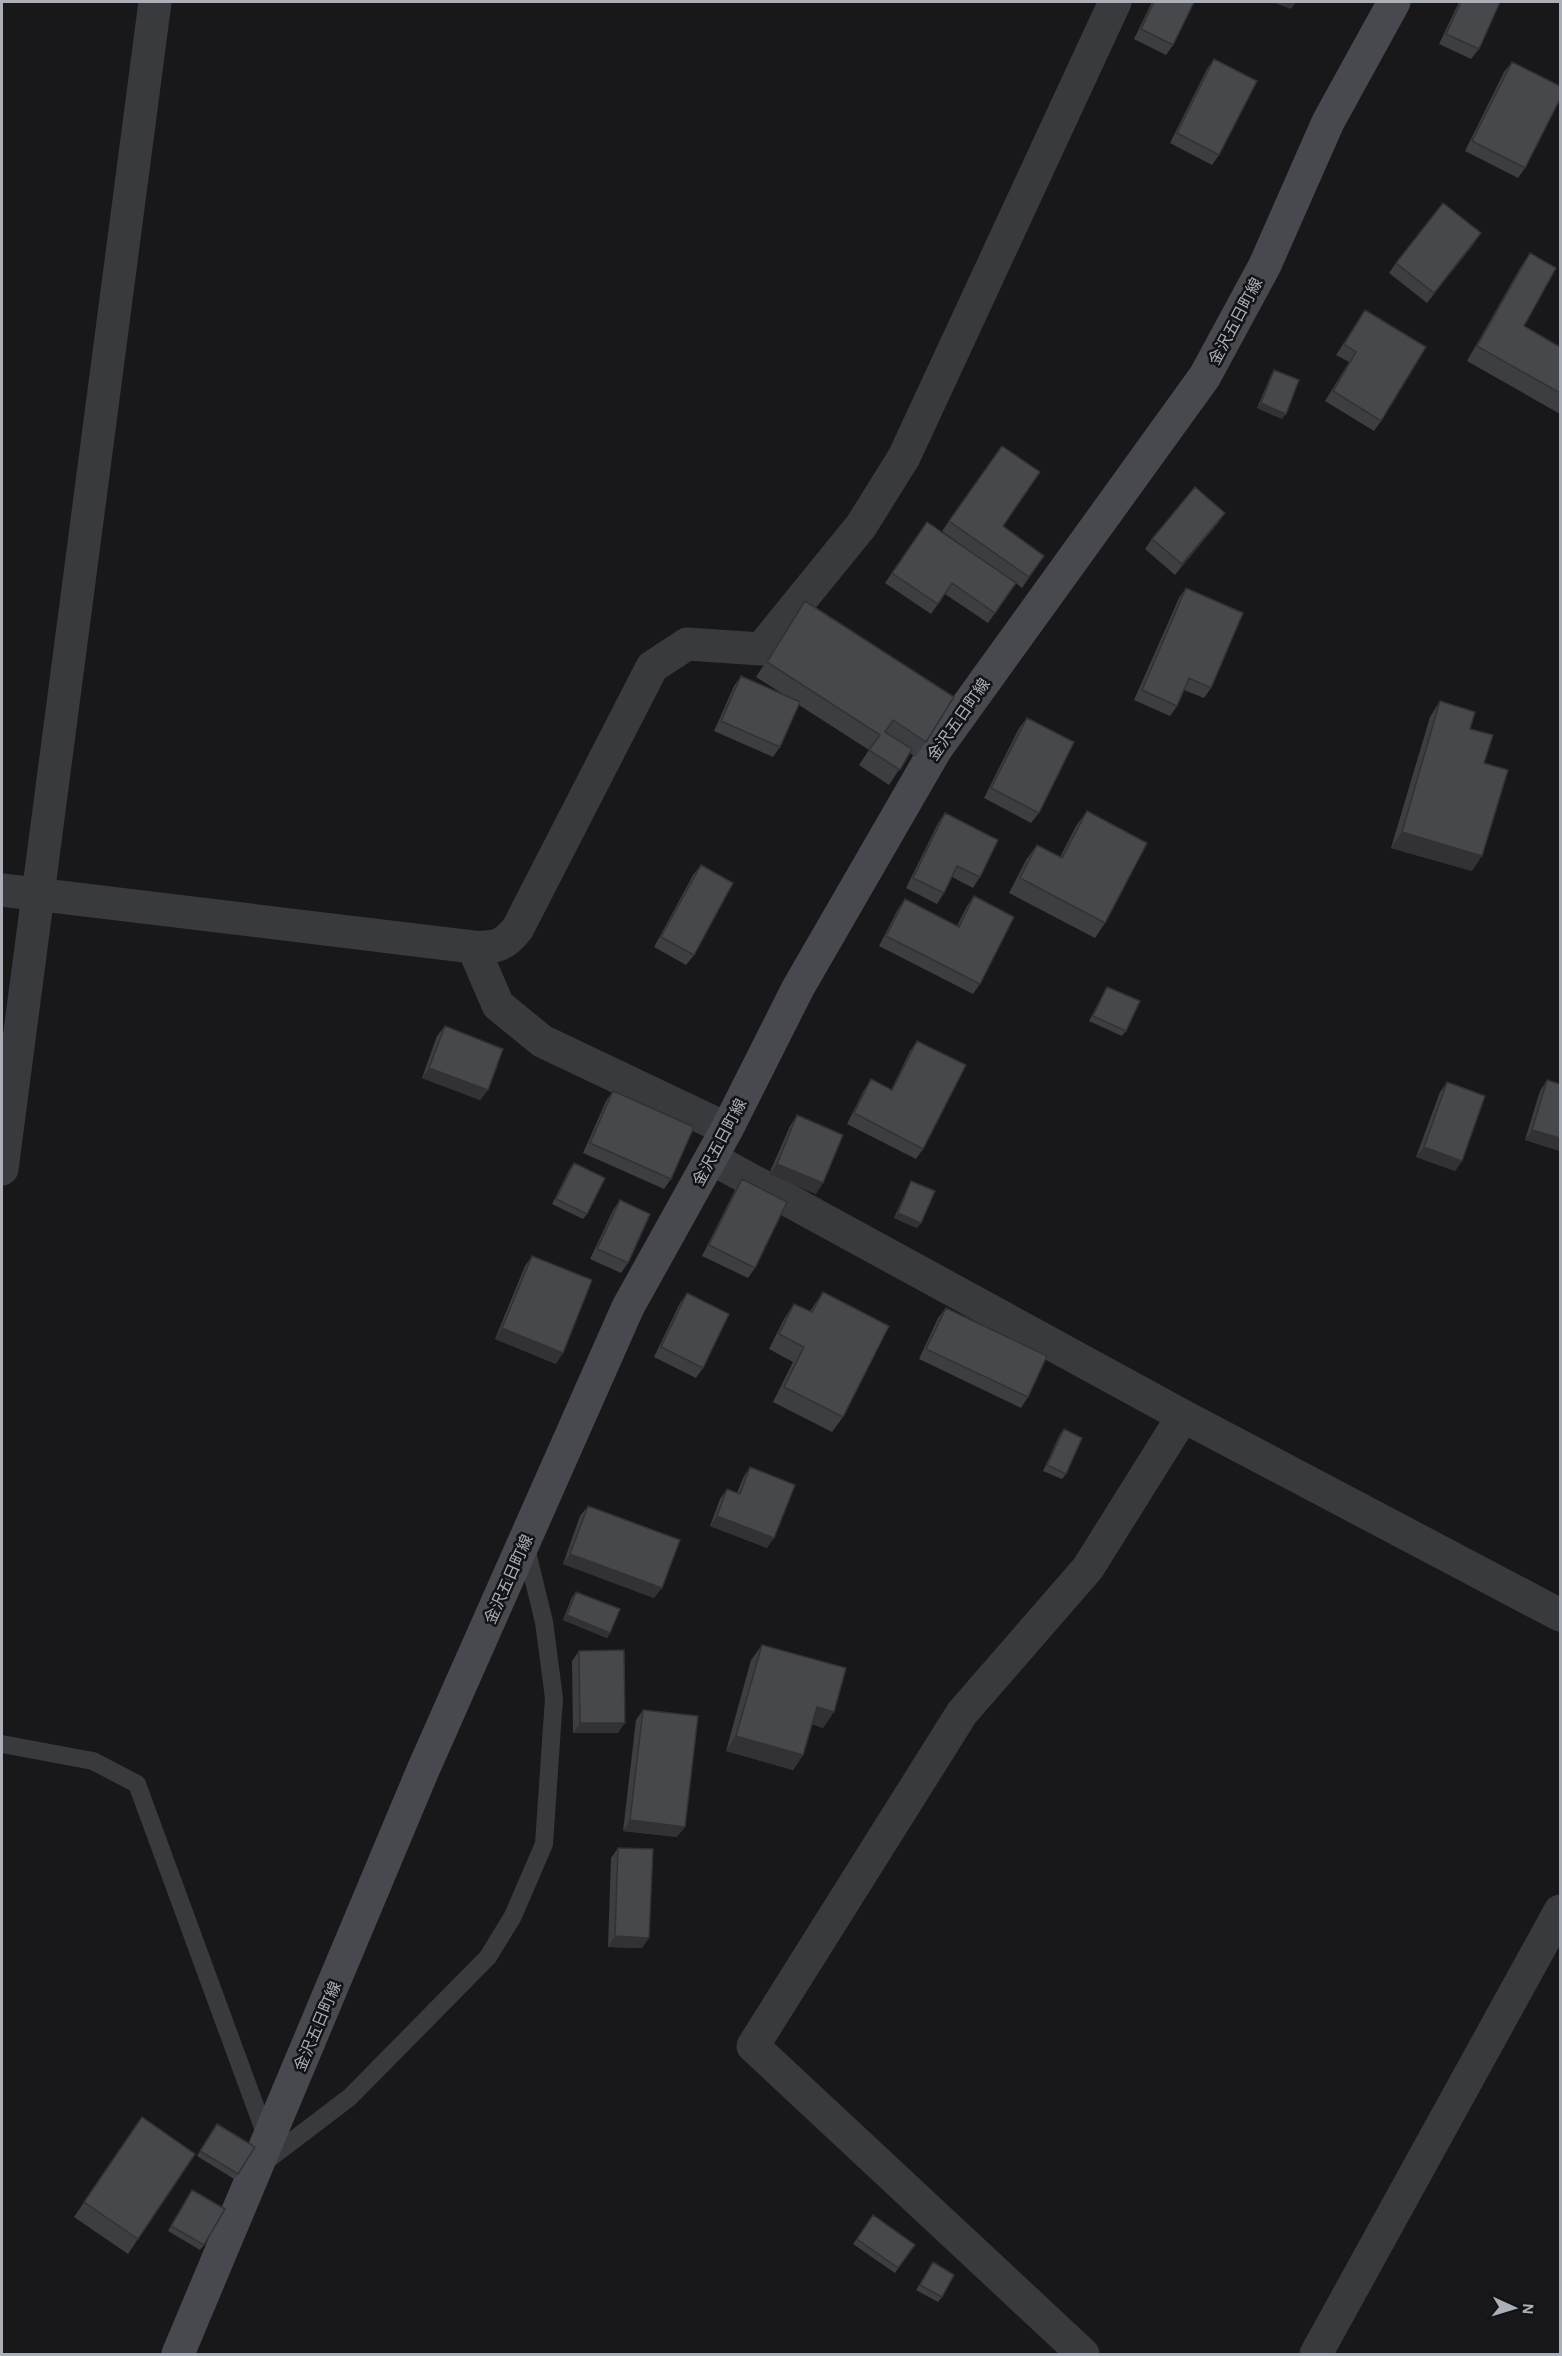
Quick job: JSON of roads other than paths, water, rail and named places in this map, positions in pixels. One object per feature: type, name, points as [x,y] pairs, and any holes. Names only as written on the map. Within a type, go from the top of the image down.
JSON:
[{"type":"main road","name":"金沢五日町線","points":[[178,2355],[419,1780],[628,1307],[727,1129],[798,988],[936,749],[1205,376],[1265,265],[1328,122],[1394,2]]},
{"type":"street","points":[[2,1170],[155,2]]},
{"type":"street","points":[[2,890],[473,947],[489,948],[507,942],[518,928],[652,667],[687,644],[760,649],[861,526],[904,457],[1115,2]]},
{"type":"street","points":[[473,947],[498,1005],[542,1041],[727,1129]]},
{"type":"street","points":[[711,1158],[1183,1416],[1560,1615]]},
{"type":"street","points":[[1083,2355],[753,2046],[962,1713],[1088,1568],[1183,1416]]},
{"type":"street","points":[[1316,2355],[1560,1911]]},
{"type":"lane","points":[[2,1744],[93,1761],[137,1784],[262,2155],[350,2097],[488,1957],[513,1916],[522,1896],[544,1844],[554,1698],[544,1622],[524,1542]]}]
